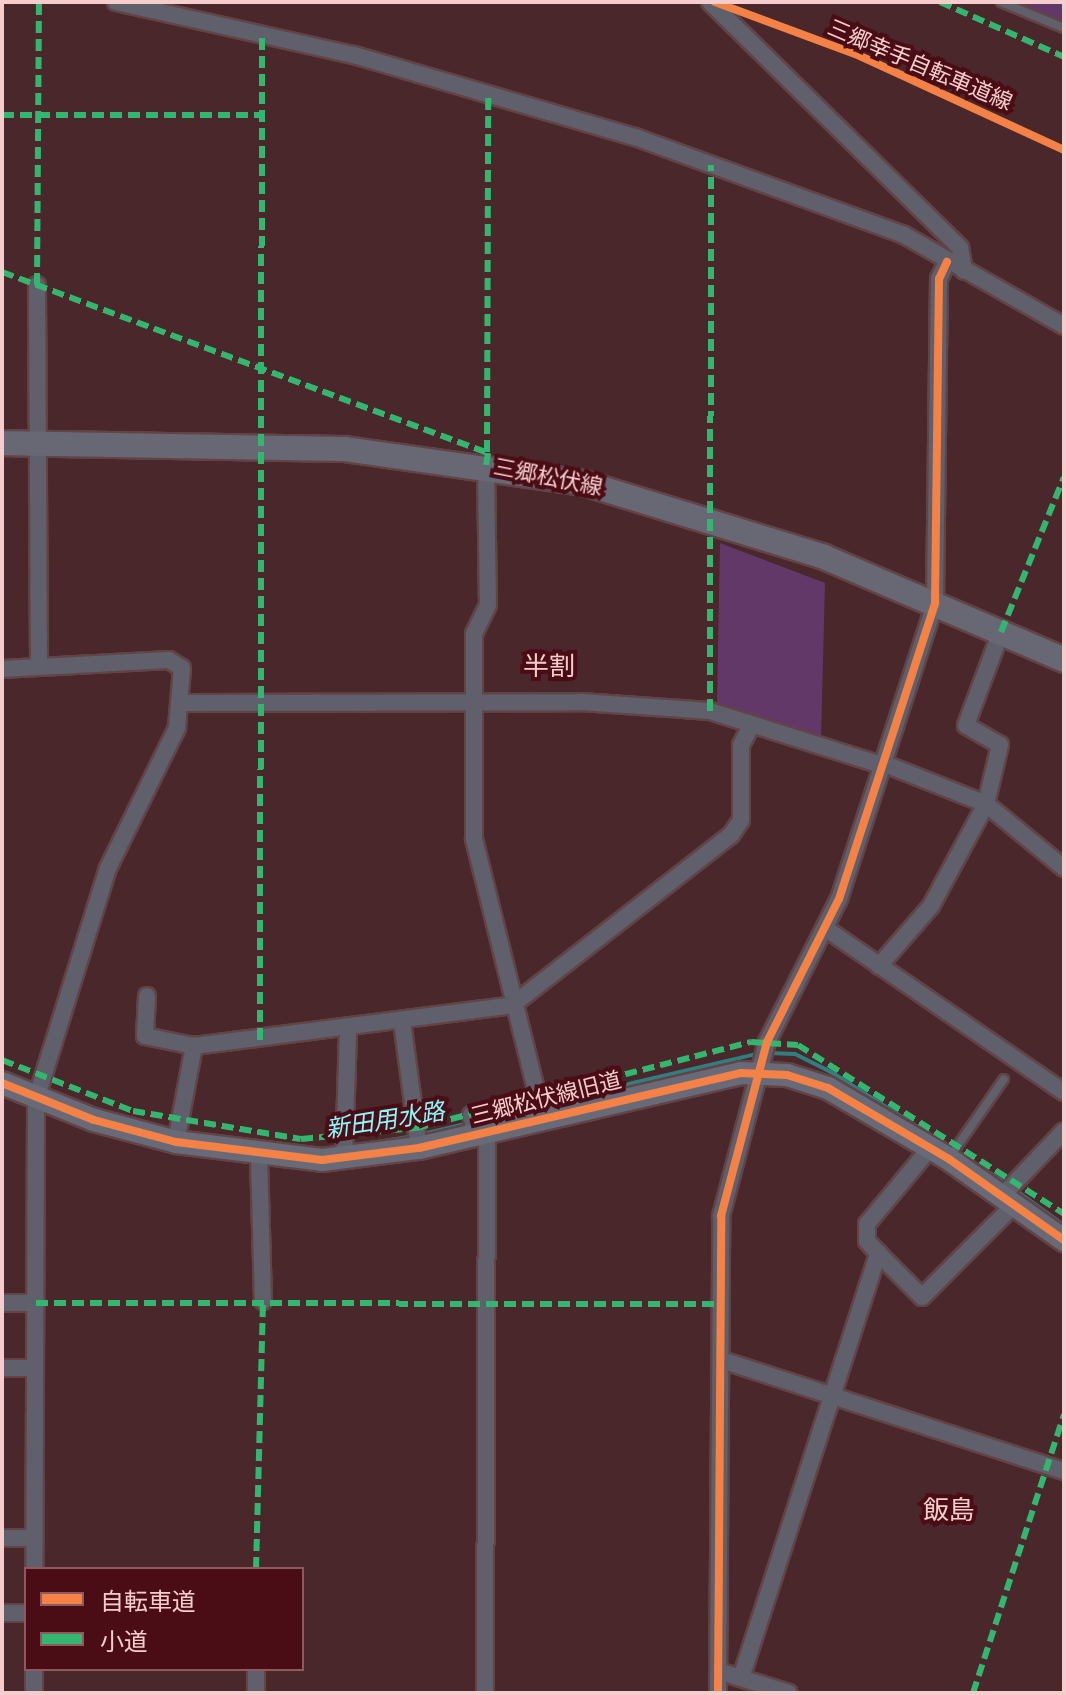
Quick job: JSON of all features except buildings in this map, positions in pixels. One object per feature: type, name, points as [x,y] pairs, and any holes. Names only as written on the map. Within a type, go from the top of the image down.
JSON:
[{"type":"main road","name":"三郷松伏線","points":[[2,443],[345,449],[486,465],[710,516],[935,603],[1064,660]]},
{"type":"street","points":[[116,2],[354,55],[556,112],[839,208],[1064,326]]},
{"type":"street","points":[[710,2],[960,248],[964,271]]},
{"type":"street","points":[[718,1693],[721,1216],[767,1042],[825,928],[884,765],[935,603],[939,279],[947,262]]},
{"type":"street","points":[[37,285],[39,666]]},
{"type":"street","points":[[486,465],[488,605],[474,634],[474,839],[541,1107]]},
{"type":"street","points":[[879,966],[931,906],[986,804],[1000,745],[966,725],[1001,632]]},
{"type":"street","points":[[2,669],[169,660],[182,668],[183,703],[177,728],[108,868],[40,1090],[34,1567]]},
{"type":"street","points":[[183,703],[472,703],[710,711],[884,765],[986,804],[1064,868]]},
{"type":"street","points":[[147,996],[145,1036],[194,1046],[348,1029],[515,1004],[731,835],[741,820],[741,745],[751,726]]},
{"type":"street","points":[[825,928],[1064,1092]]},
{"type":"street","points":[[402,1021],[417,1139]]},
{"type":"street","points":[[343,1149],[348,1029]]},
{"type":"street","points":[[179,1133],[194,1046]]},
{"type":"street","name":"三郷松伏線旧道","points":[[2,1083],[40,1090],[259,1157],[417,1139],[477,1127],[541,1107],[760,1067],[828,1088],[947,1151],[1010,1192],[1064,1240]]},
{"type":"street","points":[[477,1127],[485,1693]]},
{"type":"street","points":[[947,1151],[867,1224],[867,1241],[922,1297],[1064,1131]]},
{"type":"street","points":[[259,1157],[263,1301]]},
{"type":"street","points":[[741,1678],[878,1253]]},
{"type":"street","points":[[2,1303],[36,1303]]},
{"type":"street","points":[[722,1360],[835,1393],[1064,1471]]},
{"type":"street","points":[[2,1368],[35,1368]]},
{"type":"street","points":[[2,1538],[34,1538]]},
{"type":"street","points":[[2,1613],[24,1613]]},
{"type":"street","points":[[34,1671],[34,1693]]},
{"type":"street","points":[[256,1671],[256,1693]]},
{"type":"street","points":[[718,1671],[789,1693]]},
{"type":"lane","points":[[1001,2],[1064,28]]},
{"type":"lane","points":[[947,1151],[1004,1079]]},
{"type":"shaded area","points":[[1006,2],[1064,2],[1064,32]]},
{"type":"shaded area","points":[[720,543],[825,583],[821,739],[717,704]]},
{"type":"waterway","name":"新田用水路","points":[[543,1104],[760,1053]]},
{"type":"waterway","name":"新田用水路","points":[[769,1053],[795,1054],[831,1072],[1007,1184]]},
{"type":"waterway","name":"新田用水路","points":[[477,1121],[535,1106]]},
{"type":"waterway","name":"新田用水路","points":[[423,1134],[469,1123]]},
{"type":"waterway","name":"新田用水路","points":[[372,1143],[414,1136]]},
{"type":"waterway","name":"新田用水路","points":[[1014,1189],[1064,1225]]},
{"type":"marked path","points":[[37,285],[39,2]]},
{"type":"marked path","points":[[940,2],[1064,57]]},
{"type":"marked path","points":[[260,1040],[262,33]]},
{"type":"marked path","points":[[487,452],[488,92]]},
{"type":"marked path","points":[[2,115],[263,115]]},
{"type":"marked path","points":[[710,711],[711,165]]},
{"type":"marked path","points":[[2,272],[488,453],[486,465]]},
{"type":"marked path","points":[[1001,632],[1064,477]]},
{"type":"marked path","points":[[2,1060],[133,1111],[301,1139],[416,1128],[751,1042],[798,1045],[1064,1214]]},
{"type":"marked path","points":[[256,1567],[263,1301]]},
{"type":"marked path","points":[[36,1303],[720,1304]]},
{"type":"marked path","points":[[973,1693],[1064,1414]]},
{"type":"cycle path","name":"三郷幸手自転車道線","points":[[715,2],[860,56],[1064,150]]},
{"type":"cycle path","points":[[718,1693],[721,1216],[767,1042],[839,899],[935,603],[939,279],[947,262]]},
{"type":"cycle path","points":[[2,1083],[94,1120],[176,1142],[322,1160],[419,1148],[741,1073],[787,1075],[828,1088],[949,1159],[1064,1240]]},
{"type":"district","name":"半割","points":[[549,666]]},
{"type":"district","name":"飯島","points":[[949,1510]]}]
